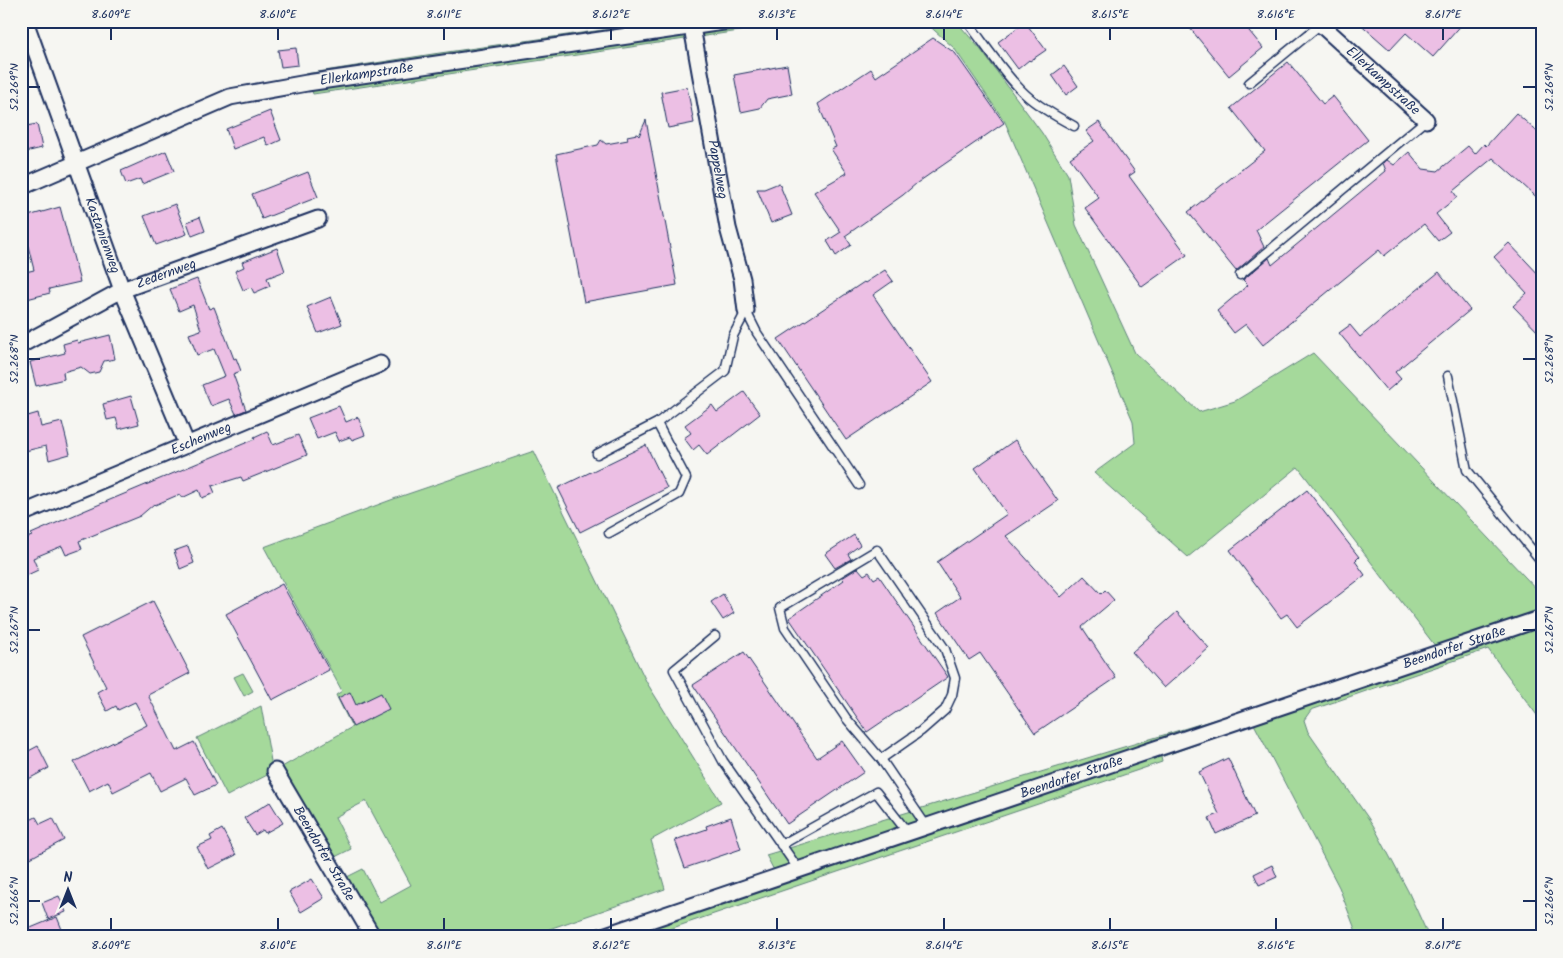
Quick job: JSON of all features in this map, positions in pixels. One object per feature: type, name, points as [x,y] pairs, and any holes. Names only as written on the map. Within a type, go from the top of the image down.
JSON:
[{"type":"street","name":"Kastanienweg","points":[[25,21],[122,290],[187,445]]},
{"type":"street","name":"Ellerkampstraße","points":[[21,187],[230,97],[691,24],[730,21]]},
{"type":"street","name":"Ellerkampstraße","points":[[1319,23],[1426,120]]},
{"type":"street","name":"Pappelweg","points":[[691,24],[728,228],[742,279],[746,311]]},
{"type":"street","name":"Zedernweg","points":[[21,345],[122,290],[318,219]]},
{"type":"street","name":"Eschenweg","points":[[21,514],[380,364]]},
{"type":"street","name":"Beendorfer Straße","points":[[600,937],[1542,618]]},
{"type":"street","name":"Beendorfer Straße","points":[[275,771],[374,937]]},
{"type":"lane","points":[[967,21],[1026,95],[1052,114],[1074,126]]},
{"type":"lane","points":[[1250,83],[1319,23]]},
{"type":"lane","points":[[1240,275],[1426,120]]},
{"type":"lane","points":[[597,454],[657,424],[725,371],[733,336],[746,311]]},
{"type":"lane","points":[[746,311],[757,333],[859,485]]},
{"type":"lane","points":[[1448,376],[1467,470],[1542,562]]},
{"type":"lane","points":[[609,532],[679,494],[686,478],[657,424]]},
{"type":"lane","points":[[882,759],[921,731],[945,710],[952,695],[955,678],[945,649],[877,550],[780,608],[785,628],[846,718],[882,759],[927,827]]},
{"type":"lane","points":[[715,636],[674,670],[723,761],[799,870]]},
{"type":"lane","points":[[781,844],[876,792],[908,833]]},
{"type":"green space","points":[[657,21],[807,21],[313,94],[305,74],[652,23]]},
{"type":"green space","points":[[924,21],[956,21],[981,50],[1042,133],[1068,175],[1076,225],[1135,353],[1199,412],[1235,401],[1313,353],[1542,595],[1542,629],[1534,632],[1542,641],[1542,722],[1488,649],[1311,710],[1304,720],[1308,732],[1373,825],[1408,891],[1429,937],[1358,937],[1339,887],[1254,724],[1161,757],[1162,762],[646,937],[619,937],[780,882],[766,855],[1286,698],[1436,647],[1298,467],[1188,557],[1094,473],[1135,443],[1133,421],[1005,122],[954,48]]},
{"type":"green space","points":[[534,451],[647,683],[721,802],[651,840],[665,889],[526,937],[382,937],[345,878],[363,869],[380,902],[411,885],[366,801],[335,817],[351,849],[333,858],[275,771],[352,727],[336,695],[342,691],[264,547],[399,497]]},
{"type":"green space","points":[[243,673],[253,691],[244,696],[234,677]]},
{"type":"green space","points":[[261,706],[273,772],[227,796],[197,738]]},
{"type":"building","points":[[1184,21],[1241,21],[1263,48],[1229,76]]},
{"type":"building","points":[[1357,21],[1465,21],[1433,57],[1406,33],[1390,50]]},
{"type":"building","points":[[1025,22],[1046,50],[1018,69],[998,42]]},
{"type":"building","points":[[933,38],[955,53],[1004,123],[845,236],[851,245],[836,256],[827,241],[841,232],[814,192],[847,173],[831,149],[836,147],[818,104],[871,69],[876,77]]},
{"type":"building","points":[[296,48],[298,65],[281,67],[278,50]]},
{"type":"building","points":[[1288,62],[1323,104],[1333,96],[1368,140],[1256,230],[1264,247],[1236,271],[1188,212],[1265,151],[1231,108]]},
{"type":"building","points":[[787,65],[792,94],[767,99],[760,108],[741,112],[734,75]]},
{"type":"building","points":[[1064,66],[1078,86],[1066,95],[1052,75]]},
{"type":"building","points":[[687,87],[694,123],[668,128],[661,92]]},
{"type":"building","points":[[270,111],[281,140],[268,146],[264,137],[233,149],[226,129]]},
{"type":"building","points":[[1516,113],[1542,136],[1542,202],[1493,158],[1453,191],[1457,197],[1436,214],[1450,232],[1438,241],[1424,224],[1384,256],[1379,250],[1263,345],[1246,324],[1234,333],[1217,311],[1248,285],[1243,280],[1269,258],[1272,265],[1386,171],[1383,163],[1387,160],[1394,165],[1409,152],[1423,169],[1438,171],[1468,146],[1475,154],[1484,144],[1486,146]]},
{"type":"building","points":[[646,120],[677,285],[584,302],[556,154],[598,145],[601,140],[606,144],[628,140],[627,136],[637,134],[639,136]]},
{"type":"building","points":[[1099,122],[1135,172],[1129,176],[1187,255],[1142,287],[1085,208],[1099,198],[1070,158],[1094,141],[1086,131]]},
{"type":"building","points":[[37,124],[42,148],[21,153],[21,127]]},
{"type":"building","points":[[166,151],[174,171],[142,184],[140,179],[126,184],[121,171]]},
{"type":"building","points":[[308,172],[318,197],[262,219],[252,194]]},
{"type":"building","points":[[779,183],[792,215],[771,223],[757,189],[764,189]]},
{"type":"building","points":[[175,204],[187,234],[156,245],[144,216]]},
{"type":"building","points":[[60,207],[80,282],[49,289],[50,293],[27,299],[21,273],[34,270],[24,230],[21,231],[21,218]]},
{"type":"building","points":[[200,217],[205,231],[192,236],[187,222]]},
{"type":"building","points":[[1509,243],[1542,278],[1542,336],[1513,306],[1527,293],[1494,257]]},
{"type":"building","points":[[277,248],[285,271],[267,278],[270,286],[254,293],[251,287],[243,290],[235,271],[244,267],[242,262]]},
{"type":"building","points":[[885,270],[893,281],[873,295],[932,382],[846,440],[778,339]]},
{"type":"building","points":[[1439,272],[1470,310],[1395,372],[1401,379],[1387,391],[1339,333],[1350,325],[1360,337]]},
{"type":"building","points":[[197,279],[209,309],[214,307],[234,359],[236,358],[241,371],[233,374],[246,410],[236,414],[229,399],[211,406],[202,385],[225,376],[214,349],[197,355],[189,334],[201,330],[193,305],[179,311],[170,289]]},
{"type":"building","points":[[331,297],[342,324],[318,333],[307,307]]},
{"type":"building","points":[[110,335],[115,359],[104,361],[99,372],[90,374],[81,367],[63,372],[64,379],[36,386],[30,362],[65,353],[63,344],[77,340],[78,343]]},
{"type":"building","points":[[744,392],[760,414],[707,455],[699,445],[693,450],[684,438],[691,433],[685,425],[712,405],[717,412]]},
{"type":"building","points":[[131,396],[139,424],[119,429],[116,418],[107,420],[103,404]]},
{"type":"building","points":[[339,406],[346,422],[358,417],[365,435],[352,440],[350,437],[339,441],[335,432],[317,439],[308,418]]},
{"type":"building","points":[[38,413],[41,427],[62,422],[70,454],[49,460],[46,446],[21,452],[21,418]]},
{"type":"building","points":[[267,431],[273,445],[298,435],[307,455],[243,481],[241,477],[212,486],[215,493],[202,498],[199,490],[182,498],[180,494],[154,504],[140,516],[79,541],[82,549],[66,555],[62,546],[33,558],[38,570],[21,578],[21,531],[24,539],[32,536],[31,534],[86,510],[255,439],[254,437]]},
{"type":"building","points":[[1015,440],[1058,501],[1006,536],[1061,597],[1084,576],[1101,594],[1105,590],[1114,600],[1082,627],[1116,678],[1035,733],[980,653],[969,660],[937,613],[960,597],[937,562],[1007,514],[975,468]]},
{"type":"building","points":[[646,445],[667,488],[580,532],[558,488]]},
{"type":"building","points":[[1307,490],[1359,557],[1355,561],[1365,575],[1297,627],[1287,614],[1281,618],[1230,550]]},
{"type":"building","points":[[854,535],[860,545],[848,554],[851,559],[835,568],[825,554]]},
{"type":"building","points":[[188,546],[194,563],[180,569],[174,551]]},
{"type":"building","points":[[858,568],[864,575],[869,572],[874,579],[879,576],[948,677],[867,732],[789,618],[844,580],[842,578]]},
{"type":"building","points":[[282,584],[329,670],[272,700],[226,614]]},
{"type":"building","points":[[723,594],[734,613],[723,620],[711,602]]},
{"type":"building","points":[[153,601],[190,673],[148,695],[176,751],[194,742],[216,785],[195,795],[186,778],[160,791],[151,773],[113,792],[108,781],[89,791],[74,762],[147,725],[135,702],[118,710],[116,706],[107,711],[97,692],[106,687],[81,637]]},
{"type":"building","points":[[1177,612],[1209,648],[1164,688],[1132,652]]},
{"type":"building","points":[[744,652],[817,758],[842,741],[864,772],[787,824],[693,685]]},
{"type":"building","points":[[350,692],[356,705],[381,693],[389,709],[353,727],[338,698]]},
{"type":"building","points":[[38,746],[49,768],[21,783],[21,755]]},
{"type":"building","points":[[1228,758],[1255,816],[1216,834],[1209,818],[1219,814],[1199,772]]},
{"type":"building","points":[[270,802],[283,823],[265,833],[263,830],[255,835],[244,818]]},
{"type":"building","points":[[36,817],[40,824],[53,818],[64,840],[21,863],[21,831],[27,828],[24,823]]},
{"type":"building","points":[[731,817],[741,849],[685,868],[675,840],[707,829],[706,826]]},
{"type":"building","points":[[222,829],[236,855],[208,869],[197,847],[212,840],[210,836]]},
{"type":"building","points":[[1272,865],[1277,877],[1259,885],[1254,874]]},
{"type":"building","points":[[312,879],[324,898],[301,912],[289,892]]},
{"type":"building","points":[[59,896],[66,912],[48,919],[42,903]]},
{"type":"building","points":[[57,917],[65,937],[21,937],[21,932]]}]
